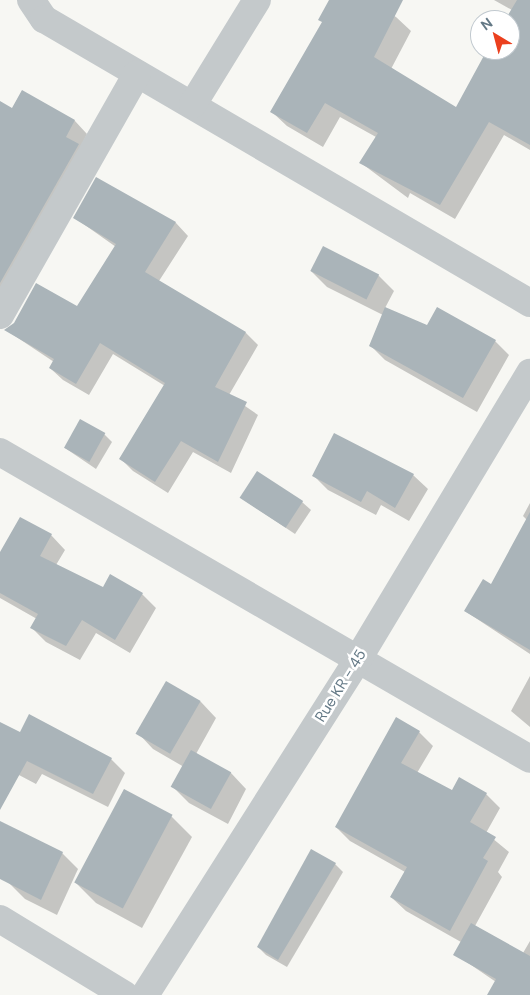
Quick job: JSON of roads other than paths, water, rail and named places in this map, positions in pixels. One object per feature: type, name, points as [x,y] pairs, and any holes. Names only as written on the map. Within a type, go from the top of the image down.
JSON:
[{"type":"street","points":[[31,0],[44,19],[137,74],[193,104],[530,303]]},
{"type":"street","points":[[193,104],[257,0]]},
{"type":"street","points":[[0,315],[137,74]]},
{"type":"street","name":"Rue KR - 45","points":[[145,995],[358,660],[530,373]]},
{"type":"street","points":[[0,452],[530,760]]},
{"type":"street","points":[[0,919],[126,995]]}]
